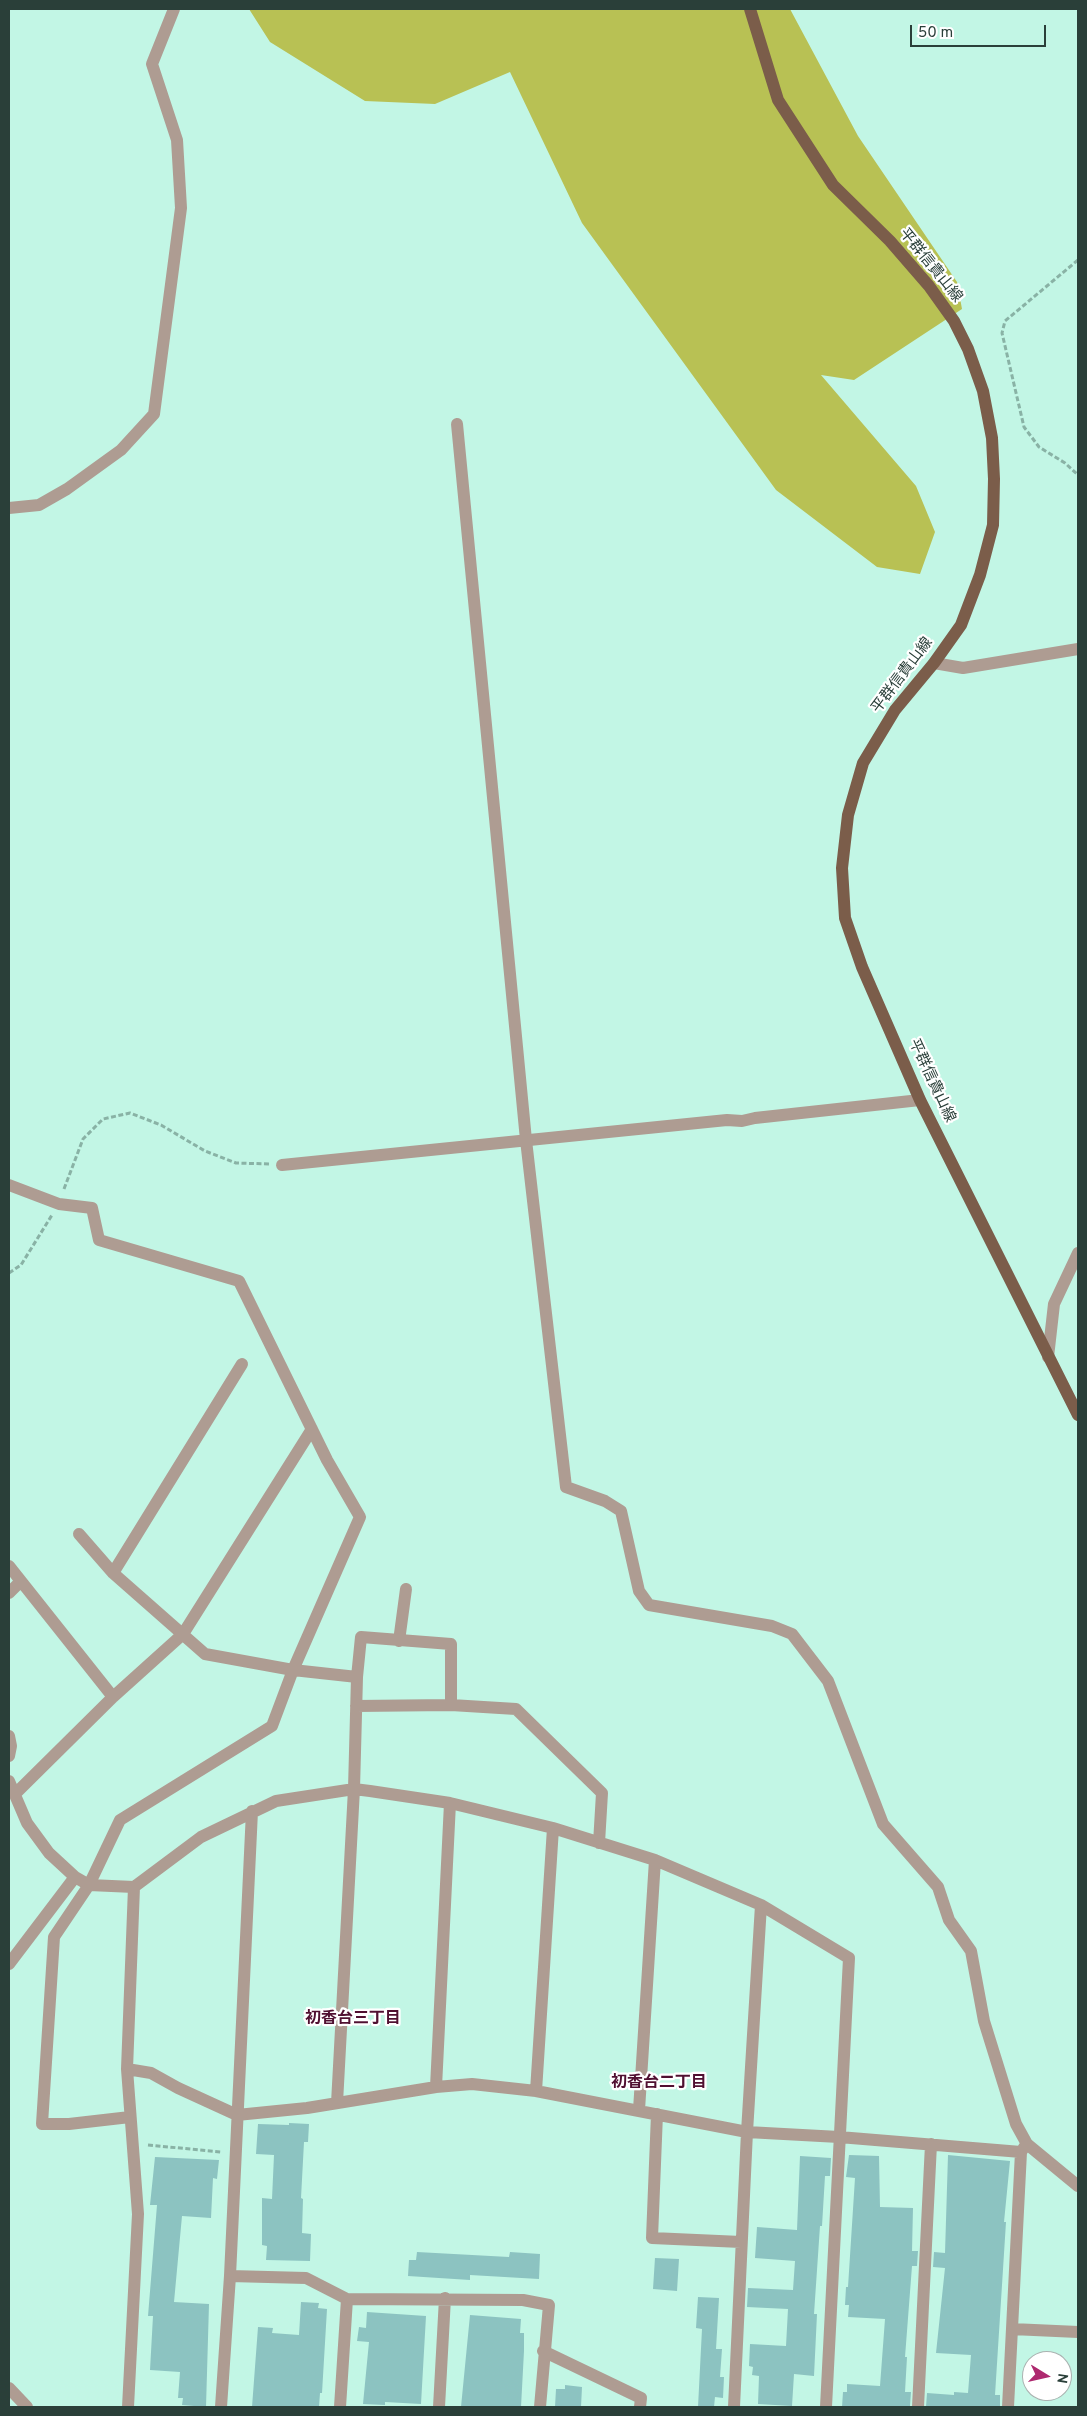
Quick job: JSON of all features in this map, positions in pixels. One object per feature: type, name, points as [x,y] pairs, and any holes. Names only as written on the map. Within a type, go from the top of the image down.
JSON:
[{"type":"main road","name":"平群信貴山線","points":[[750,9],[778,100],[788,117],[833,185],[890,241],[929,286],[954,321],[968,350],[983,391],[992,438],[993,525],[980,576],[961,625],[934,663],[895,710],[863,763],[848,815],[842,868],[845,918],[862,967],[920,1100],[1078,1415]]},
{"type":"street","points":[[9,508],[39,505],[67,489],[121,450],[154,414],[181,208],[177,140],[152,64],[174,9]]},
{"type":"street","points":[[458,424],[526,1140],[566,1487],[605,1502],[621,1511],[639,1591],[649,1605],[779,1629],[792,1634],[828,1681],[883,1824],[938,1887],[949,1920],[971,1951],[984,2022],[1024,2148],[1008,2407]]},
{"type":"street","points":[[934,663],[963,668],[1078,649]]},
{"type":"street","points":[[282,1165],[727,1120],[742,1121],[920,1100]]},
{"type":"street","points":[[9,1185],[59,1204],[92,1208],[100,1240],[239,1281],[312,1429],[360,1517],[293,1670],[272,1726],[120,1820],[89,1885],[54,1938],[42,2124],[69,2124],[130,2116]]},
{"type":"street","points":[[1048,1357],[1054,1304],[1078,1253]]},
{"type":"street","points":[[113,1573],[242,1364]]},
{"type":"street","points":[[14,1794],[113,1697],[183,1634],[312,1429]]},
{"type":"street","points":[[79,1534],[113,1573],[205,1654],[293,1670],[357,1677]]},
{"type":"street","points":[[9,1566],[113,1697]]},
{"type":"street","points":[[9,1593],[21,1581]]},
{"type":"street","points":[[399,1641],[406,1589]]},
{"type":"street","points":[[337,2104],[354,1789],[357,1677],[361,1637],[451,1644],[451,1705]]},
{"type":"street","points":[[356,1706],[451,1705],[516,1709],[602,1793],[599,1843]]},
{"type":"street","points":[[9,1736],[11,1746],[9,1756]]},
{"type":"street","points":[[9,1781],[27,1823],[48,1853],[75,1877],[89,1885],[134,1887],[201,1837],[252,1811],[276,1801],[354,1789],[450,1803],[553,1828],[655,1860],[761,1905],[849,1958],[826,2407]]},
{"type":"street","points":[[436,2087],[450,1803]]},
{"type":"street","points":[[220,2407],[230,2276],[252,1811]]},
{"type":"street","points":[[536,2091],[553,1828]]},
{"type":"street","points":[[639,2110],[655,1860]]},
{"type":"street","points":[[9,1964],[75,1877]]},
{"type":"street","points":[[128,2407],[138,2214],[127,2069],[134,1887]]},
{"type":"street","points":[[734,2407],[741,2242],[761,1905]]},
{"type":"street","points":[[127,2069],[151,2073],[178,2088],[237,2115],[337,2104],[436,2087],[472,2084],[536,2091],[747,2132],[1024,2148],[1078,2186]]},
{"type":"street","points":[[657,2114],[652,2238],[741,2242]]},
{"type":"street","points":[[918,2407],[931,2144]]},
{"type":"street","points":[[230,2276],[306,2278],[347,2299],[445,2298],[523,2300],[549,2305],[543,2352],[540,2407]]},
{"type":"street","points":[[439,2407],[445,2298]]},
{"type":"street","points":[[340,2407],[347,2299]]},
{"type":"street","points":[[1012,2329],[1078,2332]]},
{"type":"street","points":[[543,2352],[641,2398],[640,2407]]},
{"type":"street","points":[[9,2388],[27,2407]]},
{"type":"path","points":[[1078,260],[1005,321],[1002,333],[1024,427],[1039,447],[1065,463],[1078,475]]},
{"type":"path","points":[[1074,264],[1078,269]]},
{"type":"path","points":[[9,1273],[21,1265],[59,1204],[83,1139],[103,1119],[130,1113],[160,1125],[205,1151],[236,1163],[282,1165]]},
{"type":"path","points":[[132,2144],[235,2153]]},
{"type":"green space","points":[[249,9],[790,9],[858,136],[957,282],[962,309],[854,380],[821,375],[916,486],[935,532],[920,574],[877,567],[776,490],[582,223],[510,72],[435,104],[365,101],[270,42]]},
{"type":"building","points":[[289,2123],[309,2124],[308,2142],[304,2142],[301,2198],[303,2199],[302,2233],[311,2234],[310,2261],[266,2260],[267,2246],[262,2245],[262,2198],[272,2199],[274,2155],[256,2154],[258,2124],[289,2125]]},
{"type":"building","points":[[849,2155],[879,2156],[880,2207],[913,2208],[912,2251],[918,2251],[917,2266],[912,2266],[905,2357],[907,2357],[905,2392],[911,2392],[910,2406],[842,2407],[843,2392],[847,2392],[847,2384],[880,2386],[885,2319],[848,2317],[849,2305],[845,2305],[846,2287],[848,2287],[855,2178],[846,2177]]},
{"type":"building","points":[[948,2155],[1010,2161],[1004,2222],[1006,2222],[995,2395],[1000,2395],[1000,2407],[926,2407],[927,2393],[954,2395],[954,2392],[968,2393],[971,2355],[936,2353],[945,2268],[933,2267],[934,2252],[945,2253]]},
{"type":"building","points":[[800,2156],[831,2158],[830,2176],[825,2176],[822,2226],[820,2226],[814,2314],[817,2314],[814,2376],[794,2374],[792,2406],[758,2404],[759,2376],[752,2375],[753,2367],[749,2366],[750,2344],[786,2346],[788,2309],[747,2307],[748,2288],[793,2290],[795,2261],[755,2258],[757,2227],[797,2230]]},
{"type":"building","points":[[155,2157],[219,2160],[217,2179],[213,2178],[211,2218],[182,2216],[174,2302],[209,2304],[206,2407],[182,2405],[183,2398],[178,2398],[180,2372],[150,2370],[153,2316],[148,2316],[157,2205],[150,2205]]},
{"type":"building","points":[[417,2252],[509,2257],[510,2252],[540,2254],[539,2279],[470,2275],[470,2280],[408,2276],[409,2260],[416,2260]]},
{"type":"building","points":[[655,2258],[679,2259],[677,2291],[653,2289]]},
{"type":"building","points":[[698,2297],[719,2298],[716,2349],[722,2349],[720,2377],[724,2377],[723,2398],[715,2397],[714,2407],[698,2407],[702,2329],[696,2328]]},
{"type":"building","points":[[301,2302],[319,2303],[318,2308],[327,2309],[322,2393],[320,2393],[319,2407],[252,2407],[258,2327],[273,2328],[272,2333],[299,2335]]},
{"type":"building","points":[[367,2312],[426,2316],[421,2404],[385,2402],[385,2405],[363,2404],[369,2342],[357,2341],[359,2327],[366,2328]]},
{"type":"building","points":[[470,2315],[521,2319],[520,2333],[524,2333],[524,2351],[521,2407],[461,2407]]},
{"type":"building","points":[[565,2385],[582,2387],[581,2407],[555,2407],[556,2389],[565,2389]]},
{"type":"district","name":"初香台三丁目","points":[[353,2020]]},
{"type":"district","name":"初香台二丁目","points":[[659,2084]]}]
